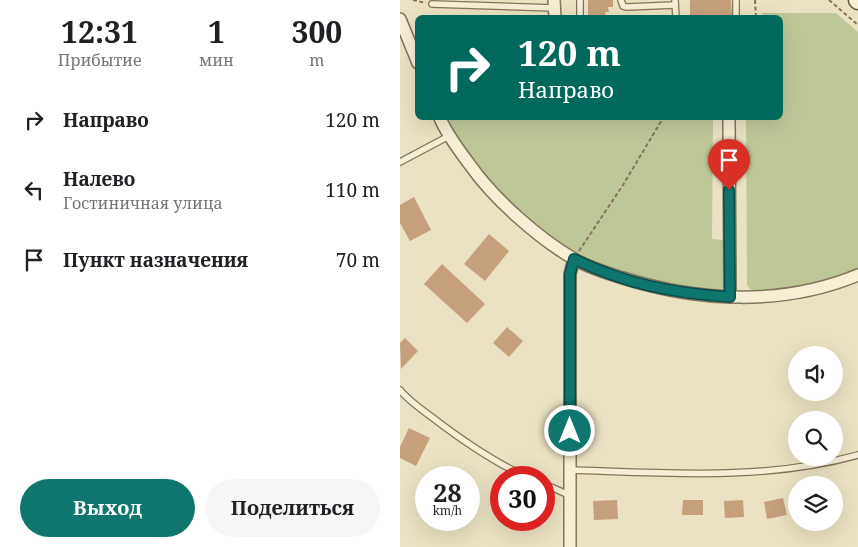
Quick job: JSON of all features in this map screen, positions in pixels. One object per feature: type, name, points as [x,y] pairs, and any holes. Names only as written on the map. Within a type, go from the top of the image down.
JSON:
[{"type":"street","points":[[400,19],[415,56]]},
{"type":"street","points":[[729,120],[730,297]]},
{"type":"street","points":[[441,121],[449,136],[481,181],[506,206],[528,226],[574,259],[598,270],[654,288],[683,293],[730,297],[785,295],[816,290],[858,275]]},
{"type":"street","points":[[570,547],[570,274],[574,259]]},
{"type":"lane","points":[[580,0],[580,15]]},
{"type":"lane","points":[[622,0],[623,6],[627,7],[675,3]]},
{"type":"lane","points":[[736,0],[736,15]]},
{"type":"lane","points":[[432,4],[555,9]]},
{"type":"lane","points":[[400,162],[449,136]]},
{"type":"lane","points":[[400,390],[406,398],[453,433],[504,466]]},
{"type":"lane","points":[[570,470],[695,473],[773,471],[825,464],[858,456]]},
{"type":"lane","points":[[555,489],[570,495]]},
{"type":"path","points":[[413,0],[432,4]]},
{"type":"path","points":[[755,0],[756,15]]},
{"type":"path","points":[[829,0],[858,25]]},
{"type":"path","points":[[574,259],[623,185],[662,120]]},
{"type":"green space","points":[[762,13],[836,13],[858,32],[858,271],[807,287],[765,293],[754,292],[747,285],[746,120],[783,120],[783,15],[762,15]]},
{"type":"green space","points":[[445,120],[713,120],[712,239],[723,240],[723,288],[719,292],[683,289],[598,267],[556,242],[524,219],[490,185]]},
{"type":"building","points":[[588,0],[613,0],[613,7],[608,7],[609,12],[605,12],[606,15],[588,15]]},
{"type":"building","points":[[690,0],[731,0],[732,15],[690,15]]},
{"type":"building","points":[[414,197],[431,230],[410,241],[400,223],[400,205]]},
{"type":"building","points":[[489,234],[509,251],[485,281],[464,264]]},
{"type":"building","points":[[442,264],[485,304],[467,323],[424,284]]},
{"type":"building","points":[[507,327],[523,341],[509,357],[493,343]]},
{"type":"building","points":[[405,338],[418,351],[401,369],[400,343]]},
{"type":"building","points":[[409,428],[430,438],[416,466],[400,458],[400,447]]},
{"type":"building","points":[[783,498],[787,515],[767,519],[764,502]]},
{"type":"building","points":[[617,500],[618,519],[594,520],[593,501]]},
{"type":"building","points":[[683,500],[703,500],[703,515],[682,515]]},
{"type":"building","points":[[743,500],[744,517],[725,518],[724,501]]},
{"type":"route","points":[[570,431],[570,274],[574,259],[598,270],[654,288],[683,293],[730,297],[729,190]]}]
